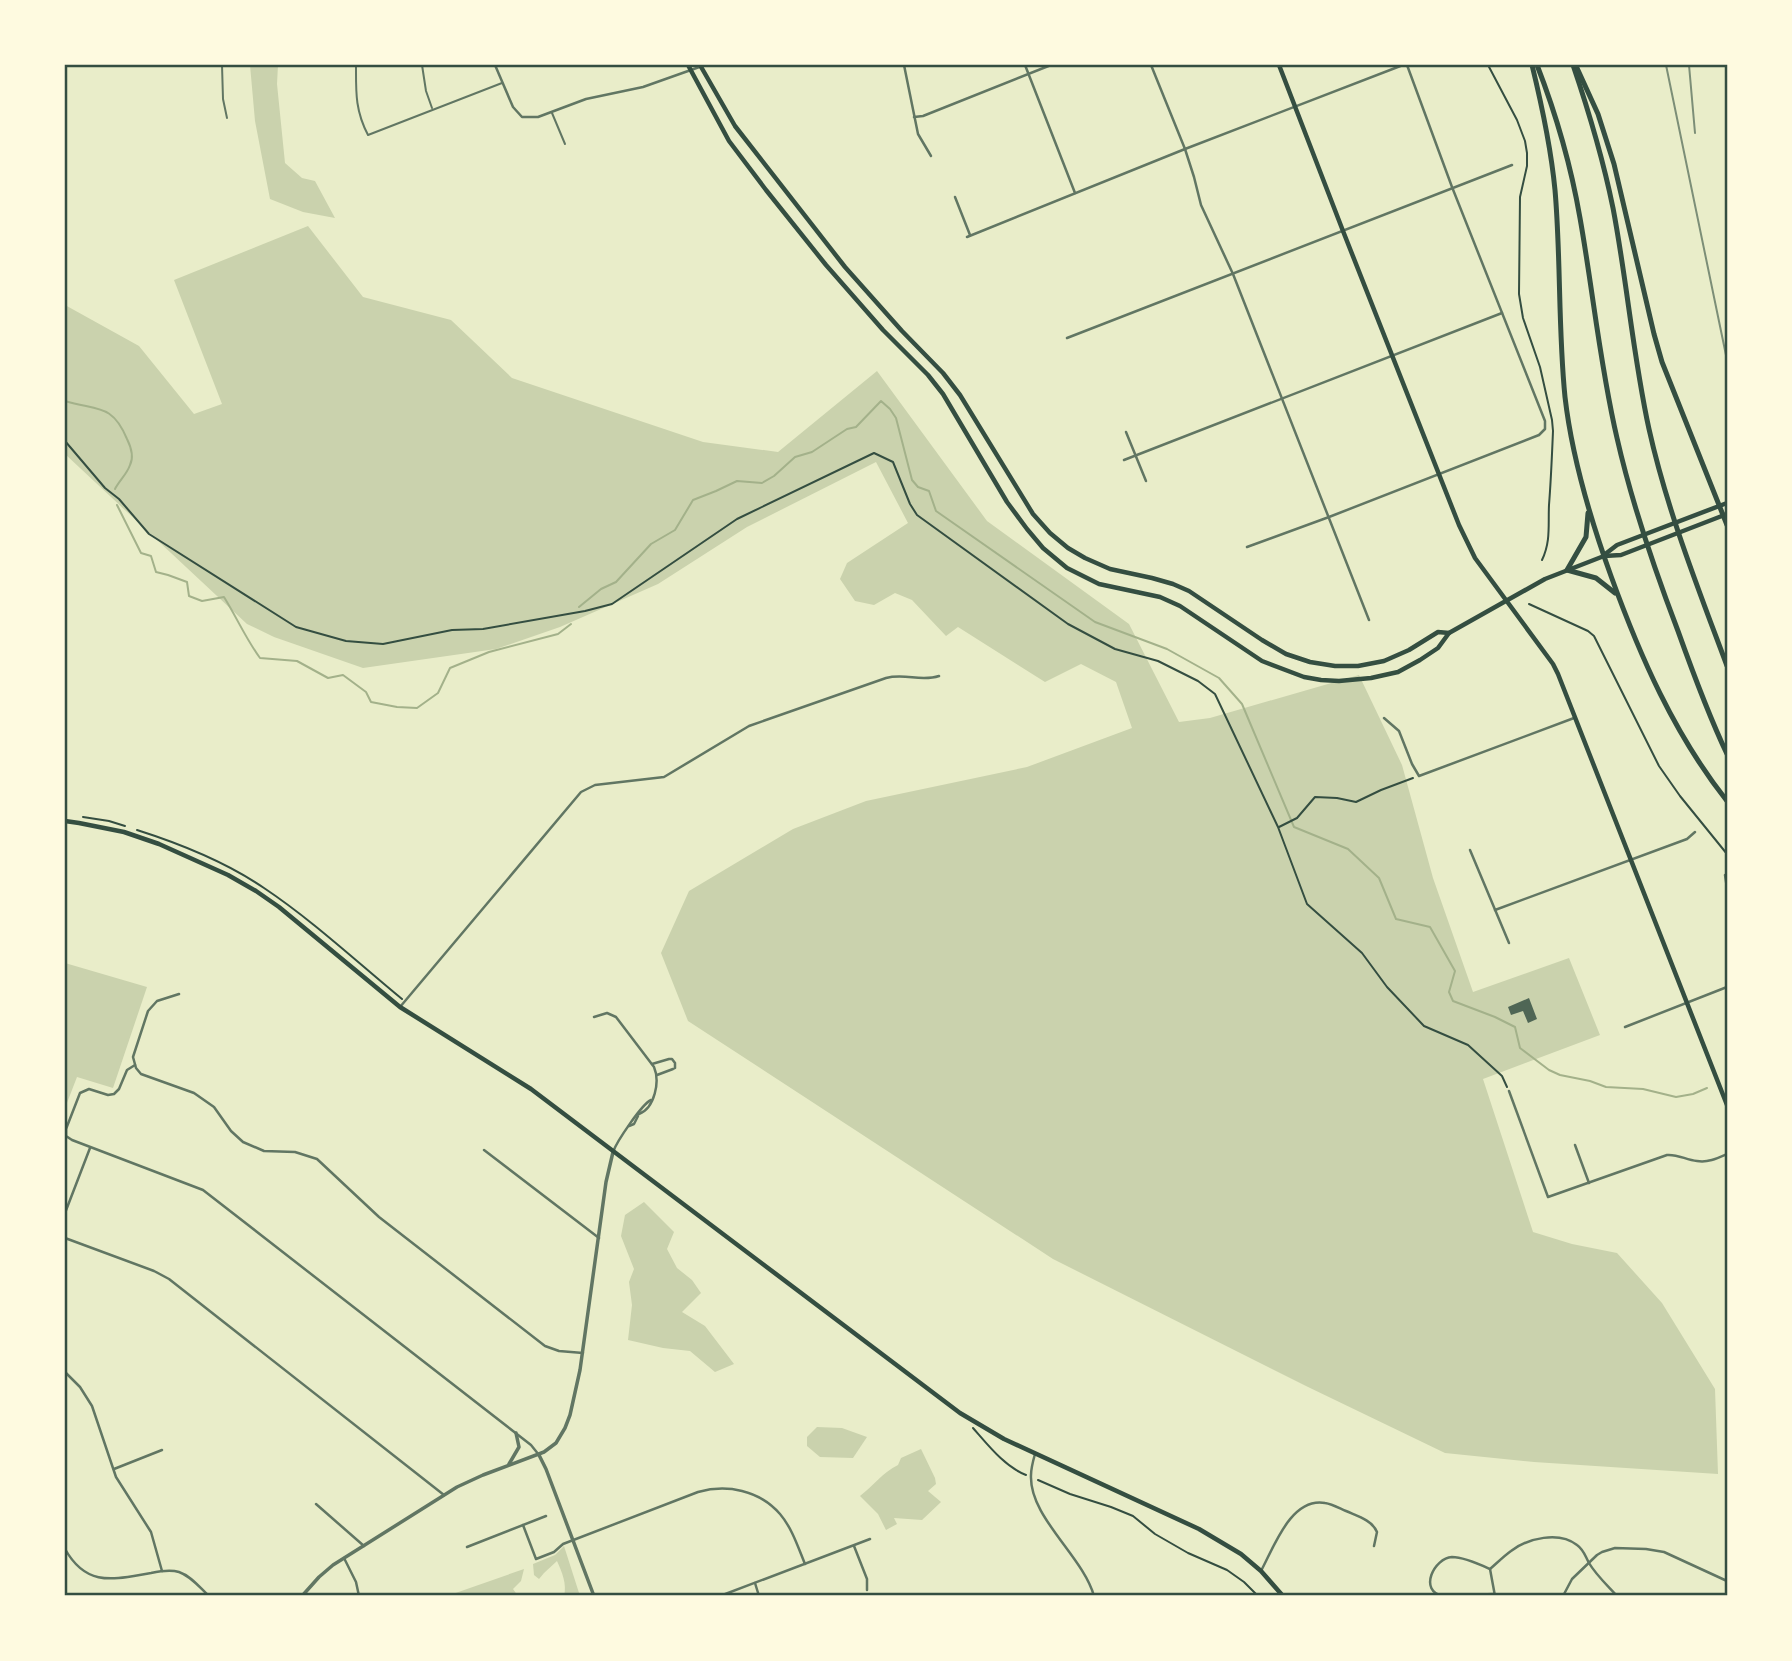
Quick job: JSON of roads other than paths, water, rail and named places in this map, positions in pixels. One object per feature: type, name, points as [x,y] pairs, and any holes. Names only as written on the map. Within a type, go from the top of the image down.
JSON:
[{"type":"highway","points":[[1532,65],[1546,128],[1555,191],[1567,415],[1587,501],[1619,598],[1646,665],[1667,710],[1727,802]]},
{"type":"highway","points":[[1537,65],[1555,116],[1574,188],[1617,438],[1636,509],[1655,570],[1699,689],[1727,754]]},
{"type":"highway","points":[[1575,65],[1606,176],[1646,416],[1686,559],[1727,666]]},
{"type":"highway","points":[[1575,65],[1598,114],[1614,164],[1662,362],[1681,412],[1724,505],[1727,525]]},
{"type":"highway","points":[[1587,501],[1586,537],[1567,570],[1596,578],[1619,598]]},
{"type":"main road","points":[[702,65],[735,126],[845,267],[943,373],[960,395],[1033,514],[1068,548],[1110,569],[1152,578],[1189,591],[1262,640],[1310,662],[1358,666],[1384,661],[1409,650],[1438,632],[1449,633]]},
{"type":"main road","points":[[1279,65],[1438,474],[1470,549],[1553,664],[1727,1105]]},
{"type":"main road","points":[[690,67],[729,141],[834,274],[936,385],[1007,502],[1043,548],[1067,568],[1099,584],[1160,597],[1180,606],[1262,660],[1287,671],[1321,680],[1339,681],[1371,678],[1398,671],[1438,648],[1449,633],[1545,579],[1604,556],[1621,555],[1726,515]]},
{"type":"main road","points":[[1604,556],[1617,545],[1724,505]]},
{"type":"main road","points":[[65,821],[124,832],[159,844],[242,882],[279,906],[400,1007],[531,1089],[957,1411],[1004,1439],[1199,1529],[1232,1548],[1261,1571],[1283,1596]]},
{"type":"street","points":[[495,65],[513,107],[522,117],[538,117],[586,99],[643,87],[690,67],[702,65]]},
{"type":"street","points":[[904,65],[918,134],[931,156]]},
{"type":"street","points":[[1025,65],[1075,193]]},
{"type":"street","points":[[914,117],[923,116],[1051,65]]},
{"type":"street","points":[[1151,65],[1185,149],[1201,205],[1233,274],[1369,620]]},
{"type":"street","points":[[955,197],[969,236],[1185,149],[1405,65],[1545,421],[1545,429],[1539,435],[1247,547]]},
{"type":"street","points":[[1067,338],[1512,165]]},
{"type":"street","points":[[1124,460],[1502,313]]},
{"type":"street","points":[[1126,432],[1146,481]]},
{"type":"street","points":[[400,1007],[581,792],[596,785],[664,777],[749,726],[886,678],[899,675],[930,679],[939,676]]},
{"type":"street","points":[[1384,718],[1399,731],[1419,776],[1575,718]]},
{"type":"street","points":[[1495,910],[1687,839],[1695,832]]},
{"type":"street","points":[[1470,850],[1509,943]]},
{"type":"street","points":[[1725,875],[1727,888]]},
{"type":"street","points":[[1625,1027],[1727,987]]},
{"type":"street","points":[[179,994],[159,1000],[148,1011],[134,1054],[138,1071],[144,1076],[194,1093],[208,1101],[243,1142],[264,1151],[295,1152],[317,1159],[379,1217],[545,1346],[559,1352],[583,1353]]},
{"type":"street","points":[[302,1596],[326,1571],[344,1558],[444,1495],[468,1481],[549,1450],[565,1428],[576,1393],[583,1353],[606,1182],[613,1152],[631,1121],[639,1115],[645,1103],[651,1100],[656,1089],[657,1075],[652,1064],[617,1017],[607,1013],[594,1017]]},
{"type":"street","points":[[652,1064],[669,1059],[675,1063],[675,1068],[657,1075]]},
{"type":"street","points":[[135,1065],[127,1070],[120,1089],[114,1094],[84,1090],[79,1096],[65,1134],[90,1148],[203,1190],[531,1445],[546,1469],[594,1596]]},
{"type":"street","points":[[1509,1091],[1548,1197],[1667,1155],[1700,1162],[1727,1154]]},
{"type":"street","points":[[1575,1145],[1589,1183]]},
{"type":"street","points":[[65,1213],[90,1148]]},
{"type":"street","points":[[484,1150],[599,1238]]},
{"type":"street","points":[[394,1228],[398,1222]]},
{"type":"street","points":[[65,1238],[169,1279],[444,1495]]},
{"type":"street","points":[[65,1372],[80,1387],[92,1406],[120,1485],[151,1532],[162,1571]]},
{"type":"street","points":[[508,1465],[519,1447],[516,1433]]},
{"type":"street","points":[[114,1469],[162,1450]]},
{"type":"street","points":[[1035,1454],[1030,1477],[1036,1500],[1084,1575],[1094,1596]]},
{"type":"street","points":[[523,1525],[536,1559],[554,1552],[563,1544],[698,1492],[716,1488],[736,1489],[755,1495],[780,1514],[805,1564]]},
{"type":"street","points":[[1261,1571],[1287,1522],[1302,1508],[1314,1503],[1330,1504],[1373,1524],[1377,1529],[1374,1546]]},
{"type":"street","points":[[316,1504],[363,1546]]},
{"type":"street","points":[[467,1546],[546,1516]]},
{"type":"street","points":[[1490,1569],[1527,1542],[1559,1538],[1575,1543],[1617,1596]]},
{"type":"street","points":[[720,1596],[870,1539]]},
{"type":"street","points":[[854,1545],[867,1579],[867,1590]]},
{"type":"street","points":[[1563,1596],[1572,1579],[1597,1555],[1615,1548],[1664,1552],[1727,1581]]},
{"type":"street","points":[[65,1549],[77,1566],[90,1576],[113,1579],[162,1571],[180,1572],[209,1596]]},
{"type":"street","points":[[1448,1557],[1460,1558],[1490,1569],[1495,1595],[1443,1596],[1432,1592],[1430,1586],[1435,1568],[1448,1557]]},
{"type":"street","points":[[344,1558],[356,1582],[359,1596]]},
{"type":"street","points":[[755,1583],[759,1596]]},
{"type":"lane","points":[[222,65],[223,99],[227,118]]},
{"type":"lane","points":[[356,65],[356,105],[368,135],[502,83]]},
{"type":"lane","points":[[422,65],[433,110]]},
{"type":"lane","points":[[551,112],[565,144]]},
{"type":"waterway","points":[[65,401],[102,410],[121,427],[130,445],[132,459],[115,489]]},
{"type":"waterway","points":[[579,607],[601,589],[616,582],[651,544],[675,530],[693,500],[737,481],[762,483],[795,457],[812,452],[847,429],[856,427],[881,401],[896,418],[912,480],[918,487],[929,491],[936,511],[1095,622],[1167,649],[1219,678],[1242,704],[1294,827],[1348,849],[1379,878],[1396,919],[1430,927],[1455,971],[1449,992],[1453,1001],[1515,1027],[1520,1048],[1560,1075],[1606,1087],[1643,1089],[1676,1097],[1707,1088]]},
{"type":"waterway","points":[[117,505],[141,553],[151,556],[156,572],[187,582],[189,596],[202,601],[224,597],[260,658],[297,661],[328,678],[343,675],[366,692],[371,702],[417,708],[438,693],[450,668],[489,652],[558,634],[571,624]]},
{"type":"railway","points":[[1666,65],[1727,360]]},
{"type":"railway","points":[[1689,65],[1695,133]]}]
